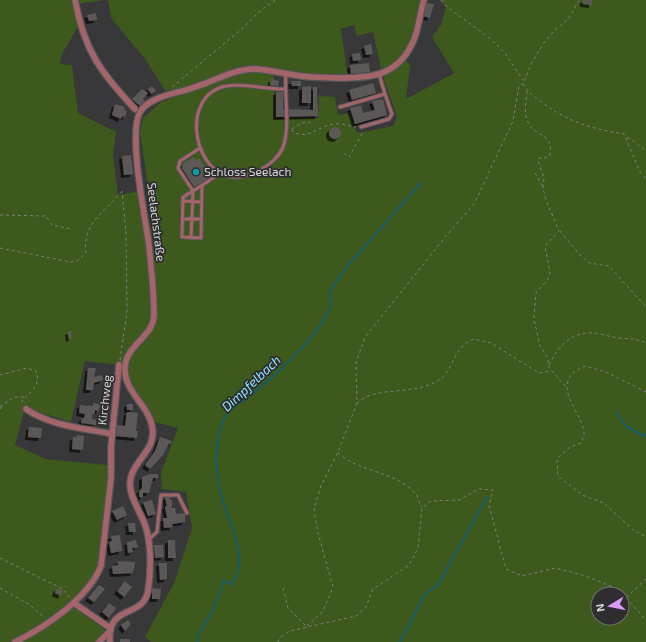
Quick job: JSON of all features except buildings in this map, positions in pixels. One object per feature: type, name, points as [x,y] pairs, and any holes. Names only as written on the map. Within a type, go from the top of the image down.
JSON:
[{"type":"street","points":[[75,0],[84,37],[93,57],[106,76],[135,109]]},
{"type":"street","name":"Seelachstraße","points":[[127,381],[125,368],[128,355],[148,331],[154,317],[149,246],[137,156],[136,126],[140,112],[159,98],[242,70],[257,69],[305,77],[355,78],[379,74],[399,62],[411,46],[416,34],[424,0]]},
{"type":"street","name":"Kirchweg","points":[[15,642],[74,603],[96,578],[100,566],[111,478],[112,434],[119,365]]},
{"type":"street","points":[[99,642],[110,630],[118,617],[137,607],[146,597],[149,580],[148,540],[144,523],[131,493],[130,484],[134,469],[150,446],[153,436],[152,426],[149,416],[127,381]]},
{"type":"street","points":[[26,409],[54,422],[112,434]]},
{"type":"street","points":[[74,603],[110,630]]},
{"type":"street","points":[[110,630],[110,642]]},
{"type":"lane","points":[[285,89],[239,86],[218,89],[211,93],[199,110],[196,121],[196,134],[200,148],[207,159],[221,174],[234,177],[250,175],[267,167],[279,154],[284,145],[286,132],[286,74]]},
{"type":"lane","points":[[361,127],[389,119],[392,114],[379,74]]},
{"type":"lane","points":[[340,107],[385,94]]},
{"type":"lane","points":[[191,238],[193,191],[178,168],[180,161],[200,148]]},
{"type":"lane","points":[[202,185],[200,238],[182,237],[184,197],[202,185],[221,174]]},
{"type":"lane","points":[[183,201],[202,202]]},
{"type":"lane","points":[[183,219],[201,219]]},
{"type":"lane","points":[[118,382],[127,381]]},
{"type":"lane","points":[[148,540],[157,532],[161,495],[178,495],[187,513]]},
{"type":"path","points":[[169,90],[201,61],[243,28],[262,8],[276,0]]},
{"type":"path","points":[[441,0],[446,6],[492,40],[505,53],[523,81]]},
{"type":"path","points":[[579,0],[568,18],[553,32],[544,44],[532,62],[523,84],[527,91],[558,114],[598,130],[624,134],[640,172],[646,179]]},
{"type":"path","points":[[307,626],[323,611],[333,587],[318,533],[314,509],[321,486],[338,452],[357,402],[356,363],[365,337],[446,236],[474,204],[513,121],[519,86],[523,84]]},
{"type":"path","points":[[527,91],[525,112],[530,125],[548,139],[551,148],[550,155],[545,158],[539,158],[538,161],[544,178],[543,188]]},
{"type":"path","points":[[286,132],[302,123],[311,122]]},
{"type":"path","points":[[290,130],[295,134],[310,134],[327,126],[337,124],[361,127],[362,134],[349,157],[344,153]]},
{"type":"path","points":[[626,138],[631,139],[646,151]]},
{"type":"path","points":[[535,173],[543,188],[546,200],[560,231],[581,256],[589,263],[609,266],[646,307]]},
{"type":"path","name":"Kirchweg","points":[[0,248],[71,262],[77,261],[86,253],[85,244],[87,231],[93,222],[122,191],[126,233],[127,312],[119,365]]},
{"type":"path","points":[[0,215],[46,216],[52,225],[72,229]]},
{"type":"path","points":[[560,231],[545,246],[550,272],[548,279],[536,293],[534,306],[536,333],[540,346],[548,358],[548,366],[566,386],[568,395],[576,411],[584,434],[581,443],[570,447],[557,459],[558,476],[582,495],[604,503],[632,529],[646,537]]},
{"type":"path","points":[[548,366],[555,352],[568,339],[587,333],[620,338],[635,338],[646,343]]},
{"type":"path","points":[[357,402],[366,397],[406,392],[440,380],[447,372],[456,354],[463,346],[474,339],[491,343],[539,373],[551,370]]},
{"type":"path","points":[[566,386],[572,374],[585,366],[606,372],[646,392]]},
{"type":"path","points":[[0,375],[27,368],[34,368],[38,380],[34,390],[22,400],[26,409]]},
{"type":"path","points":[[0,407],[14,397],[25,397]]},
{"type":"path","points":[[0,410],[3,405]]},
{"type":"path","points":[[278,642],[281,637],[290,631],[307,626],[344,620],[356,616],[366,607],[373,589],[409,565],[418,548],[422,508],[415,493],[393,478],[347,461],[338,452]]},
{"type":"path","points":[[422,508],[431,502],[459,500],[479,489],[493,490],[489,506],[506,569],[522,576],[555,568],[591,578],[611,586]]},
{"type":"path","points":[[0,558],[63,589],[74,603]]},
{"type":"path","points":[[630,594],[646,579]]},
{"type":"path","points":[[0,588],[30,605],[48,621]]},
{"type":"path","points":[[283,588],[288,608],[307,626]]},
{"type":"path","points":[[630,602],[646,620]]},
{"type":"green space","points":[[0,0],[105,0],[76,4],[82,29],[77,28],[62,54],[60,64],[72,65],[78,113],[116,132],[113,155],[118,195],[141,191],[145,230],[154,225],[140,133],[143,118],[161,102],[242,72],[272,72],[253,66],[172,97],[169,90],[166,92],[145,59],[111,18],[108,0],[420,0],[420,22],[406,61],[410,65],[406,99],[454,73],[432,37],[441,25],[446,7],[440,0],[646,0],[646,642],[151,642],[145,637],[174,583],[192,528],[186,492],[162,489],[161,472],[178,428],[155,422],[121,379],[119,365],[85,361],[71,422],[25,408],[15,445],[46,459],[108,465],[109,503],[101,566],[74,605],[106,631],[95,642],[0,642]],"holes":[[[354,25],[357,36],[373,32],[382,74],[397,117],[393,126],[358,133],[353,126],[350,113],[338,115],[335,97],[319,96],[318,118],[274,119],[274,73],[348,78],[341,29]]]},
{"type":"waterway","name":"Dimpfelbach","points":[[197,642],[199,633],[212,612],[224,580],[231,585],[237,573],[239,561],[236,538],[223,502],[217,472],[219,432],[222,423],[228,412],[254,393],[288,362],[311,338],[320,326],[331,304],[329,292],[349,264],[421,183]]},
{"type":"waterway","points":[[616,412],[626,426],[646,437]]},
{"type":"waterway","points":[[400,642],[425,594],[438,585],[487,497]]},
{"type":"place","name":"Schloss Seelach","points":[[196,172]]}]
